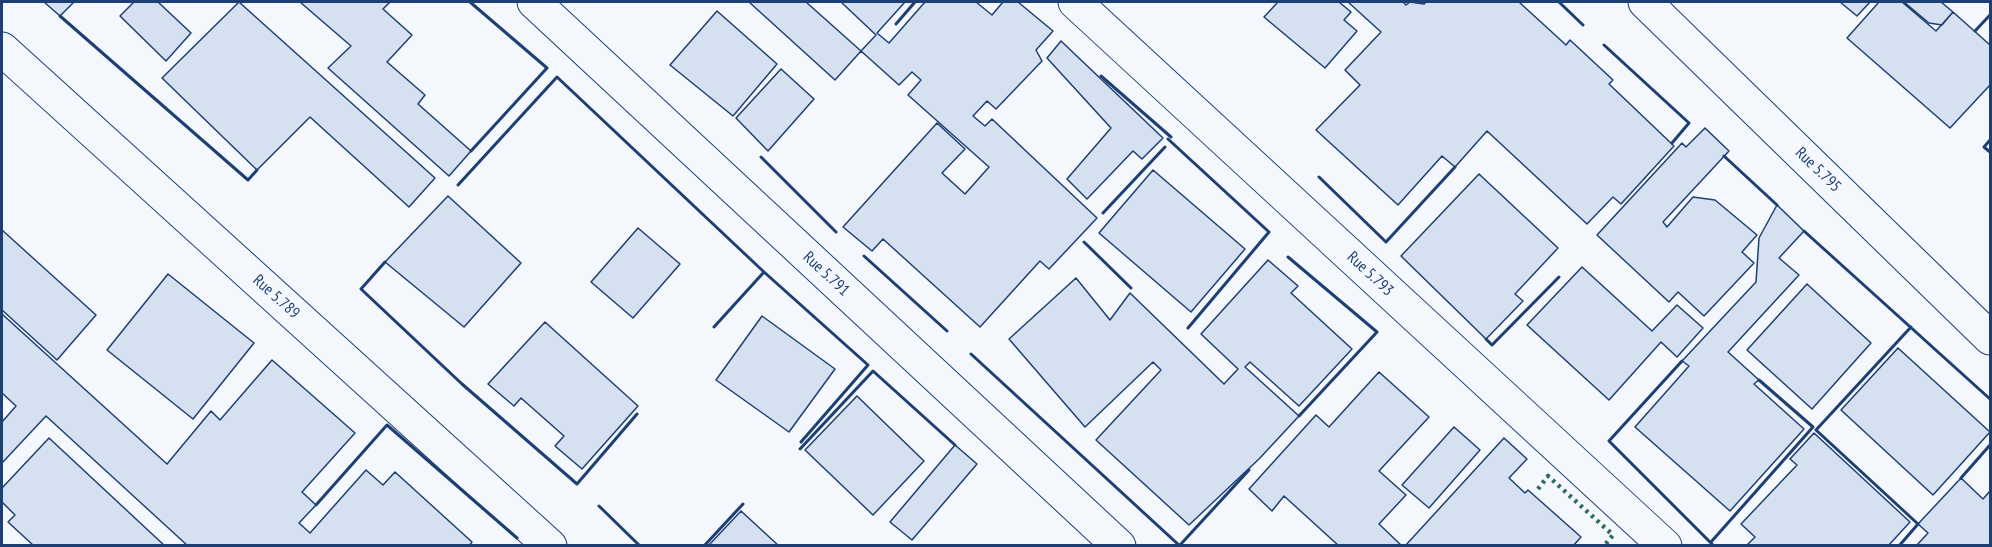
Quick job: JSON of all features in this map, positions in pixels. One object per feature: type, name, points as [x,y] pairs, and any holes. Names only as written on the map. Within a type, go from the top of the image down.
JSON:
[{"type":"street","name":"Rue 5.791","points":[[534,2],[1119,546]]},
{"type":"street","name":"Rue 5.793","points":[[1075,2],[1665,546]]},
{"type":"street","name":"Rue 5.795","points":[[1645,2],[1990,338]]},
{"type":"street","name":"Rue 5.789","points":[[2,49],[550,546]]},
{"type":"building","points":[[44,2],[74,2],[60,16]]},
{"type":"building","points":[[134,2],[158,2],[191,33],[166,61],[120,16]]},
{"type":"building","points":[[239,2],[435,178],[409,207],[310,117],[257,170],[162,78]]},
{"type":"building","points":[[300,2],[390,2],[383,9],[412,35],[387,62],[425,95],[418,104],[471,151],[449,176],[328,68],[351,46]]},
{"type":"building","points":[[749,2],[806,2],[861,51],[835,80]]},
{"type":"building","points":[[841,2],[905,2],[877,33],[889,43],[925,2],[976,2],[992,15],[1003,2],[1018,2],[1053,31],[1036,50],[1042,61],[996,109],[987,101],[973,116],[985,126],[992,119],[1097,218],[1049,269],[1040,261],[980,327],[883,239],[872,251],[843,227],[937,123],[965,149],[942,173],[965,194],[989,167],[908,95],[921,80],[912,72],[899,85],[861,51],[876,35]]},
{"type":"building","points":[[1278,2],[1339,2],[1351,12],[1344,20],[1357,31],[1325,68],[1264,17]]},
{"type":"building","points":[[1348,2],[1403,2],[1406,5],[1410,2],[1424,4],[1426,2],[1519,2],[1566,45],[1570,40],[1613,80],[1609,84],[1674,146],[1621,204],[1613,197],[1587,224],[1487,131],[1455,167],[1442,156],[1398,205],[1316,130],[1360,85],[1345,70],[1381,32]]},
{"type":"building","points":[[1840,2],[1870,2],[1857,16]]},
{"type":"building","points":[[1879,2],[1902,2],[1936,31],[1953,12],[1990,45],[1990,85],[1950,128],[1847,38]]},
{"type":"building","points":[[1904,2],[1941,2],[1953,12],[1942,25],[1929,23]]},
{"type":"building","points":[[717,11],[777,64],[733,116],[670,65]]},
{"type":"building","points":[[1061,41],[1163,138],[1142,159],[1133,151],[1087,199],[1067,179],[1111,128],[1047,58]]},
{"type":"building","points":[[781,69],[814,99],[768,151],[736,118]]},
{"type":"building","points":[[1705,128],[1729,151],[1663,222],[1667,227],[1693,197],[1715,200],[1757,235],[1742,252],[1754,263],[1704,316],[1678,292],[1669,302],[1597,235],[1682,143],[1686,147]]},
{"type":"building","points":[[1153,170],[1245,249],[1191,312],[1099,233]]},
{"type":"building","points":[[1479,174],[1558,248],[1515,294],[1523,301],[1486,339],[1401,256]]},
{"type":"building","points":[[448,196],[521,263],[464,327],[385,262]]},
{"type":"building","points":[[1777,205],[1804,231],[1779,258],[1799,275],[1728,352],[1759,380],[1754,384],[1804,429],[1730,511],[1635,427],[1689,366],[1682,361],[1756,282],[1759,238]]},
{"type":"building","points":[[638,228],[680,264],[633,318],[591,282]]},
{"type":"building","points":[[2,230],[96,315],[57,360],[2,310]]},
{"type":"building","points":[[1268,260],[1298,286],[1291,293],[1352,349],[1299,406],[1250,362],[1245,367],[1299,416],[1259,459],[1189,525],[1096,440],[1161,370],[1153,362],[1085,427],[1009,339],[1076,278],[1110,320],[1130,293],[1224,384],[1238,369],[1201,334]]},
{"type":"building","points":[[1582,267],[1652,331],[1677,305],[1703,328],[1677,357],[1661,342],[1609,400],[1527,325]]},
{"type":"building","points":[[168,274],[254,343],[193,419],[107,350]]},
{"type":"building","points":[[1807,284],[1871,343],[1812,409],[1747,350]]},
{"type":"building","points":[[2,314],[167,464],[211,411],[220,420],[272,360],[355,433],[302,492],[316,505],[299,523],[310,533],[366,470],[383,485],[395,472],[472,542],[469,546],[188,546],[46,416],[2,463],[2,422],[16,406],[2,393]]},
{"type":"building","points":[[762,316],[835,369],[789,432],[716,380]]},
{"type":"building","points":[[545,322],[638,406],[582,469],[555,446],[564,436],[521,398],[514,406],[488,384]]},
{"type":"building","points":[[1898,348],[1990,432],[1933,495],[1841,410]]},
{"type":"building","points":[[1379,372],[1429,417],[1379,471],[1406,495],[1379,524],[1402,546],[1339,546],[1284,496],[1272,511],[1249,489],[1316,415],[1329,427]]},
{"type":"building","points":[[857,396],[924,461],[873,515],[805,450]]},
{"type":"building","points":[[1454,427],[1480,450],[1429,508],[1402,485]]},
{"type":"building","points":[[1814,433],[1910,522],[1888,546],[1747,545],[1755,537],[1741,524],[1797,465],[1790,459]]},
{"type":"building","points":[[49,438],[165,546],[34,546],[8,522],[15,515],[2,502],[2,488]]},
{"type":"building","points":[[1504,438],[1527,459],[1509,478],[1525,493],[1528,490],[1581,537],[1573,546],[1405,546]]},
{"type":"building","points":[[955,445],[977,464],[912,540],[890,522]]},
{"type":"building","points":[[1961,478],[1983,499],[1990,491],[1990,546],[1916,546],[1928,533],[1918,524]]},
{"type":"building","points":[[741,511],[779,546],[708,546]]},
{"type":"hedge","points":[[1538,489],[1548,476],[1613,535],[1604,546]]},
{"type":"wall","points":[[470,2],[547,68],[471,151]]},
{"type":"wall","points":[[896,24],[915,2]]},
{"type":"wall","points":[[1559,2],[1583,25]]},
{"type":"wall","points":[[1975,31],[1990,15]]},
{"type":"wall","points":[[60,16],[248,180],[257,170]]},
{"type":"wall","points":[[1604,45],[1689,123],[1672,143]]},
{"type":"wall","points":[[1101,76],[1171,137]]},
{"type":"wall","points":[[458,185],[557,77],[764,272],[868,365],[801,442]]},
{"type":"wall","points":[[1168,139],[1269,232],[1188,328]]},
{"type":"wall","points":[[1990,140],[1984,147],[1990,152]]},
{"type":"wall","points":[[1103,213],[1165,147]]},
{"type":"wall","points":[[1724,156],[1777,205]]},
{"type":"wall","points":[[761,157],[836,232]]},
{"type":"wall","points":[[1319,177],[1386,242],[1455,167]]},
{"type":"wall","points":[[1804,231],[1990,399]]},
{"type":"wall","points":[[1084,242],[1131,288]]},
{"type":"wall","points":[[864,256],[947,331]]},
{"type":"wall","points":[[1288,257],[1377,332],[1299,416]]},
{"type":"wall","points":[[385,262],[361,289],[462,384],[577,484],[637,414]]},
{"type":"wall","points":[[714,327],[764,272]]},
{"type":"wall","points":[[1486,339],[1492,345],[1559,277]]},
{"type":"wall","points":[[1899,546],[1918,524],[1816,430],[1911,327]]},
{"type":"wall","points":[[971,354],[1180,546]]},
{"type":"wall","points":[[1682,361],[1609,441],[1714,546]]},
{"type":"wall","points":[[800,449],[873,371],[955,445]]},
{"type":"wall","points":[[1711,542],[1813,427],[1759,380]]},
{"type":"wall","points":[[316,505],[387,425],[517,538]]},
{"type":"wall","points":[[1961,478],[1990,445]]},
{"type":"wall","points":[[1180,545],[1249,470]]},
{"type":"wall","points":[[704,546],[743,504]]},
{"type":"wall","points":[[599,506],[640,546]]}]
